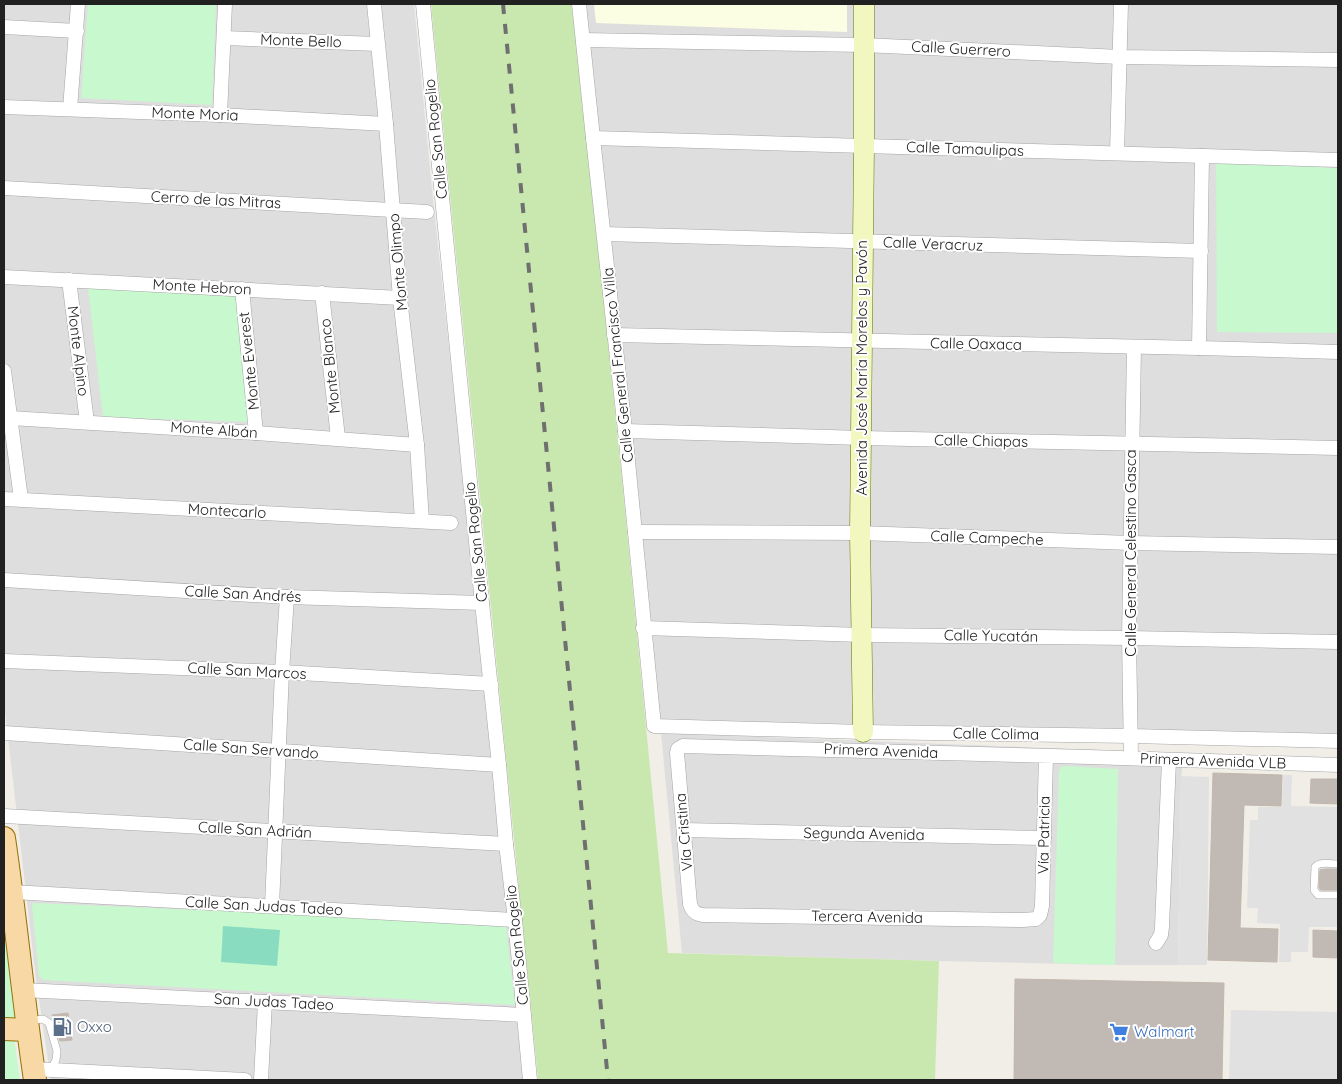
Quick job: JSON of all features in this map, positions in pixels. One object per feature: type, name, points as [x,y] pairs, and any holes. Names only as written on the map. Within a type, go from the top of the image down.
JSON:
[{"type":"main road","points":[[4,838],[27,1026],[40,1073]]},
{"type":"main road","points":[[4,1029],[27,1026]]},
{"type":"street","points":[[70,109],[78,4]]},
{"type":"street","points":[[220,115],[225,4]]},
{"type":"street","name":"Monte Olimpo","points":[[374,4],[394,210],[400,298],[417,445],[422,521]]},
{"type":"street","name":"Calle San Rogelio","points":[[423,4],[506,844],[516,920],[530,1080]]},
{"type":"street","name":"Calle General Francisco Villa","points":[[580,4],[654,726]]},
{"type":"street","name":"Avenida José María Morelos y Pavón","points":[[863,732],[860,533],[864,4]]},
{"type":"street","points":[[1117,154],[1121,4]]},
{"type":"street","points":[[4,27],[77,31]]},
{"type":"street","name":"Monte Bello","points":[[224,38],[377,44]]},
{"type":"street","name":"Calle Guerrero","points":[[583,40],[864,45],[1120,56],[1338,60]]},
{"type":"street","name":"Monte Moria","points":[[4,107],[220,115],[386,124]]},
{"type":"street","name":"Calle Tamaulipas","points":[[593,138],[1338,160]]},
{"type":"street","points":[[1199,348],[1202,156]]},
{"type":"street","name":"Cerro de las Mitras","points":[[4,188],[427,212]]},
{"type":"street","name":"Calle Veracruz","points":[[604,234],[1201,251]]},
{"type":"street","name":"Monte Hebron","points":[[4,277],[400,298]]},
{"type":"street","name":"Monte Alpino","points":[[69,280],[87,422]]},
{"type":"street","name":"Monte Everest","points":[[242,289],[256,433]]},
{"type":"street","name":"Monte Blanco","points":[[322,293],[338,438]]},
{"type":"street","name":"Calle Oaxaca","points":[[614,335],[1338,352]]},
{"type":"street","name":"Calle General Celestino Gasca","points":[[1131,758],[1129,638],[1134,347]]},
{"type":"street","points":[[4,371],[21,499]]},
{"type":"street","name":"Monte Albán","points":[[10,418],[338,438],[417,445]]},
{"type":"street","name":"Calle Chiapas","points":[[625,431],[1338,448]]},
{"type":"street","name":"Montecarlo","points":[[4,499],[451,523]]},
{"type":"street","name":"Calle Campeche","points":[[635,532],[860,533],[1130,543],[1338,547]]},
{"type":"street","name":"Calle San Andrés","points":[[4,580],[287,597],[482,604]]},
{"type":"street","points":[[272,906],[287,597]]},
{"type":"street","name":"Calle Yucatán","points":[[643,628],[862,635],[1338,642]]},
{"type":"street","name":"Calle San Marcos","points":[[4,661],[282,672],[491,684]]},
{"type":"street","name":"Calle Colima","points":[[654,726],[1338,741]]},
{"type":"street","name":"Calle San Servando","points":[[4,733],[499,764]]},
{"type":"street","name":"Primera Avenida","points":[[677,753],[680,748],[690,746],[1089,757]]},
{"type":"street","name":"Vía Cristina","points":[[677,753],[692,911]]},
{"type":"street","name":"Vía Patricia","points":[[1040,914],[1042,906],[1046,756]]},
{"type":"street","name":"Primera Avenida VLB","points":[[1089,757],[1338,765]]},
{"type":"street","points":[[1156,943],[1161,935],[1162,927],[1168,760]]},
{"type":"street","name":"Calle San Adrián","points":[[4,816],[506,844]]},
{"type":"street","name":"Segunda Avenida","points":[[684,830],[1044,838]]},
{"type":"street","name":"Calle San Judas Tadeo","points":[[12,892],[516,920]]},
{"type":"street","name":"Tercera Avenida","points":[[692,911],[703,915],[1022,920],[1036,918],[1040,914]]},
{"type":"street","name":"San Judas Tadeo","points":[[24,990],[524,1015]]},
{"type":"street","points":[[262,1080],[266,1002]]},
{"type":"street","points":[[40,1073],[244,1080]]},
{"type":"lane","points":[[1338,864],[1321,863],[1315,867],[1314,890],[1315,893],[1320,895],[1338,895]]},
{"type":"shaded area","points":[[4,4],[414,4],[432,190],[528,1080],[51,1080],[36,979],[4,703]]},
{"type":"shaded area","points":[[582,4],[1338,4],[1338,736],[658,720]]},
{"type":"shaded area","points":[[594,4],[847,4],[847,32],[596,23]]},
{"type":"shaded area","points":[[661,733],[1181,753],[1178,965],[939,961],[682,953]]},
{"type":"shaded area","points":[[1283,775],[1292,775],[1291,806],[1338,807],[1338,927],[1309,927],[1308,952],[1291,952],[1291,962],[1279,962],[1280,924],[1257,923],[1258,908],[1247,908],[1250,820],[1258,820],[1258,807],[1282,807]]},
{"type":"shaded area","points":[[1181,776],[1209,777],[1207,965],[1178,965]]},
{"type":"shaded area","points":[[1231,1010],[1338,1012],[1338,1080],[1229,1080]]},
{"type":"green space","points":[[88,4],[216,4],[212,105],[81,98]]},
{"type":"green space","points":[[431,4],[573,4],[668,953],[939,961],[935,1080],[538,1080]]},
{"type":"green space","points":[[1216,163],[1338,168],[1338,333],[1217,332]]},
{"type":"green space","points":[[88,288],[237,297],[252,422],[103,417]]},
{"type":"green space","points":[[1061,767],[1118,769],[1115,965],[1053,963],[1059,771]]},
{"type":"green space","points":[[33,903],[288,914],[506,927],[515,1005],[43,980],[39,976]]},
{"type":"green space","points":[[4,919],[16,1019],[4,1022]]},
{"type":"green space","points":[[223,926],[280,930],[277,966],[221,962]]},
{"type":"green space","points":[[4,1036],[14,1037],[20,1080],[4,1080]]},
{"type":"building","points":[[1213,773],[1282,775],[1281,806],[1244,805],[1240,928],[1278,929],[1277,962],[1208,960]]},
{"type":"building","points":[[1311,779],[1338,779],[1338,804],[1310,803]]},
{"type":"building","points":[[1338,869],[1338,890],[1321,890],[1319,888],[1320,870]]},
{"type":"building","points":[[1313,930],[1338,931],[1338,958],[1313,957]]},
{"type":"building","name":"Walmart","points":[[1015,979],[1224,983],[1222,1080],[1014,1080]]},
{"type":"building","name":"Oxxo","points":[[68,1013],[72,1040],[60,1041],[52,1015]]},
{"type":"railway","points":[[503,4],[608,1080]]},
{"type":"place","name":"Oxxo","points":[[62,1027]]},
{"type":"place","name":"Walmart","points":[[1119,1032]]}]
